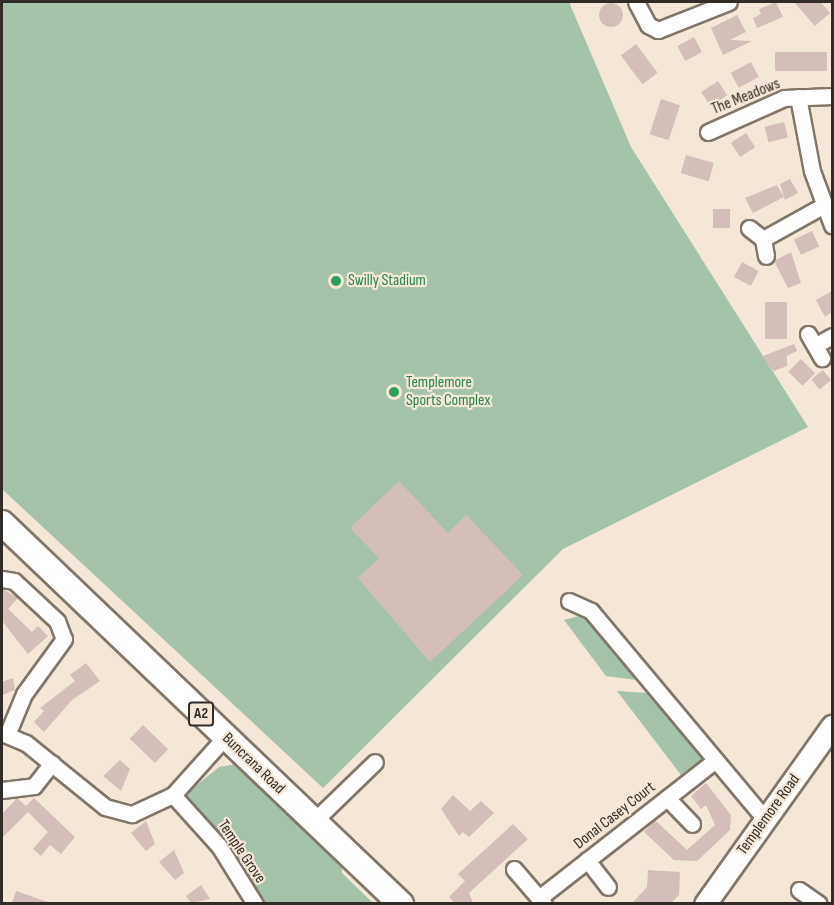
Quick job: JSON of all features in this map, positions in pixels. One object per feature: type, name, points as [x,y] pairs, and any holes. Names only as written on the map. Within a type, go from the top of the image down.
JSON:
[{"type":"highway","name":"Buncrana Road","points":[[2,523],[313,822],[401,903]]},
{"type":"main road","name":"Templemore Road","points":[[705,903],[832,726]]},
{"type":"street","points":[[636,2],[648,25],[658,30],[729,2]]},
{"type":"street","name":"The Meadows","points":[[708,132],[798,97],[832,96]]},
{"type":"street","name":"The Meadows","points":[[798,97],[824,205],[832,225]]},
{"type":"street","points":[[763,239],[824,205]]},
{"type":"street","points":[[749,228],[763,239],[766,256]]},
{"type":"street","points":[[815,346],[832,336]]},
{"type":"street","points":[[2,579],[14,582],[57,621],[64,639],[24,694],[4,734],[52,763],[105,807],[132,814],[173,795],[225,737]]},
{"type":"street","points":[[569,602],[591,611],[712,762],[765,819]]},
{"type":"street","points":[[313,822],[375,762]]},
{"type":"street","name":"Donal Casey Court","points":[[542,901],[587,861],[712,762]]},
{"type":"street","points":[[2,790],[34,786],[52,763]]},
{"type":"street","name":"Temple Grove","points":[[173,795],[219,846],[255,903]]},
{"type":"street","points":[[667,798],[692,824]]},
{"type":"street","points":[[587,861],[608,887]]},
{"type":"street","points":[[514,870],[542,901]]},
{"type":"green space","name":"Templemore Sports Complex","points":[[2,2],[569,2],[631,147],[808,427],[563,549],[323,788],[2,489]]},
{"type":"green space","points":[[579,616],[594,622],[644,681],[606,676],[564,620]]},
{"type":"green space","points":[[617,691],[649,693],[704,758],[681,775]]},
{"type":"green space","points":[[236,764],[342,861],[342,873],[373,903],[260,903],[186,802],[187,793],[219,767]]},
{"type":"building","points":[[776,2],[783,17],[757,28],[753,18],[761,14],[759,9]]},
{"type":"building","points":[[794,2],[821,2],[830,13],[815,26]]},
{"type":"building","points":[[611,3],[620,6],[623,15],[620,24],[611,27],[602,24],[599,15],[602,6]]},
{"type":"building","points":[[737,15],[746,32],[730,40],[752,41],[723,55],[711,28]]},
{"type":"building","points":[[694,37],[702,52],[685,61],[677,46]]},
{"type":"building","points":[[636,44],[658,73],[642,84],[621,55]]},
{"type":"building","points":[[775,52],[827,52],[827,71],[775,71]]},
{"type":"building","points":[[751,62],[759,77],[739,88],[731,73]]},
{"type":"building","points":[[718,81],[727,95],[710,106],[701,92]]},
{"type":"building","points":[[661,99],[680,105],[669,140],[650,134]]},
{"type":"building","points":[[784,122],[788,138],[768,142],[765,127]]},
{"type":"building","points":[[746,133],[755,147],[740,157],[731,143]]},
{"type":"building","points":[[686,155],[714,163],[709,181],[681,173]]},
{"type":"building","points":[[790,179],[798,193],[785,200],[780,184]]},
{"type":"building","points":[[777,185],[784,197],[753,213],[745,198]]},
{"type":"building","points":[[713,209],[730,209],[730,228],[713,228]]},
{"type":"building","points":[[812,231],[819,246],[801,255],[794,239]]},
{"type":"building","points":[[791,252],[801,283],[788,288],[774,261]]},
{"type":"building","points":[[742,262],[759,271],[751,286],[734,277]]},
{"type":"building","points":[[832,291],[832,312],[825,317],[816,300]]},
{"type":"building","points":[[765,302],[787,302],[787,339],[765,339]]},
{"type":"building","points":[[794,344],[797,351],[787,356],[787,366],[774,371],[768,366],[763,356]]},
{"type":"building","points":[[801,359],[815,373],[802,386],[788,372]]},
{"type":"building","points":[[823,370],[831,380],[820,390],[811,379]]},
{"type":"building","points":[[399,481],[448,533],[466,515],[523,575],[430,662],[358,578],[379,558],[350,528]]},
{"type":"building","points":[[2,589],[18,598],[8,609],[32,632],[38,626],[48,636],[28,654],[2,621]]},
{"type":"building","points":[[86,663],[100,681],[72,700],[44,732],[34,722],[44,711],[40,708],[75,681],[70,675]]},
{"type":"building","points":[[13,678],[15,690],[2,695],[2,682]]},
{"type":"building","points":[[143,725],[168,749],[155,763],[130,739]]},
{"type":"building","points":[[120,760],[130,769],[121,791],[103,776]]},
{"type":"building","points":[[706,783],[731,815],[730,830],[697,861],[674,860],[644,832],[655,820],[687,850],[715,825],[706,805],[701,809],[691,796]]},
{"type":"building","points":[[453,795],[470,811],[481,801],[494,813],[469,837],[463,832],[459,836],[441,809]]},
{"type":"building","points":[[17,798],[26,806],[34,798],[75,837],[61,854],[50,845],[41,856],[33,849],[48,832],[28,812],[2,838],[2,814]]},
{"type":"building","points":[[146,821],[155,844],[146,851],[131,833]]},
{"type":"building","points":[[513,824],[528,839],[469,893],[473,903],[455,903],[449,897],[465,881],[458,874]]},
{"type":"building","points":[[174,850],[184,873],[175,880],[159,862]]},
{"type":"building","points":[[648,870],[680,872],[679,895],[671,903],[632,903],[647,887]]},
{"type":"building","points":[[201,885],[210,899],[191,903],[186,896]]},
{"type":"building","points":[[16,891],[48,902],[48,903],[12,903]]},
{"type":"place","name":"Swilly Stadium","points":[[336,281]]},
{"type":"place","name":"Templemore Sports Complex","points":[[394,392]]}]
